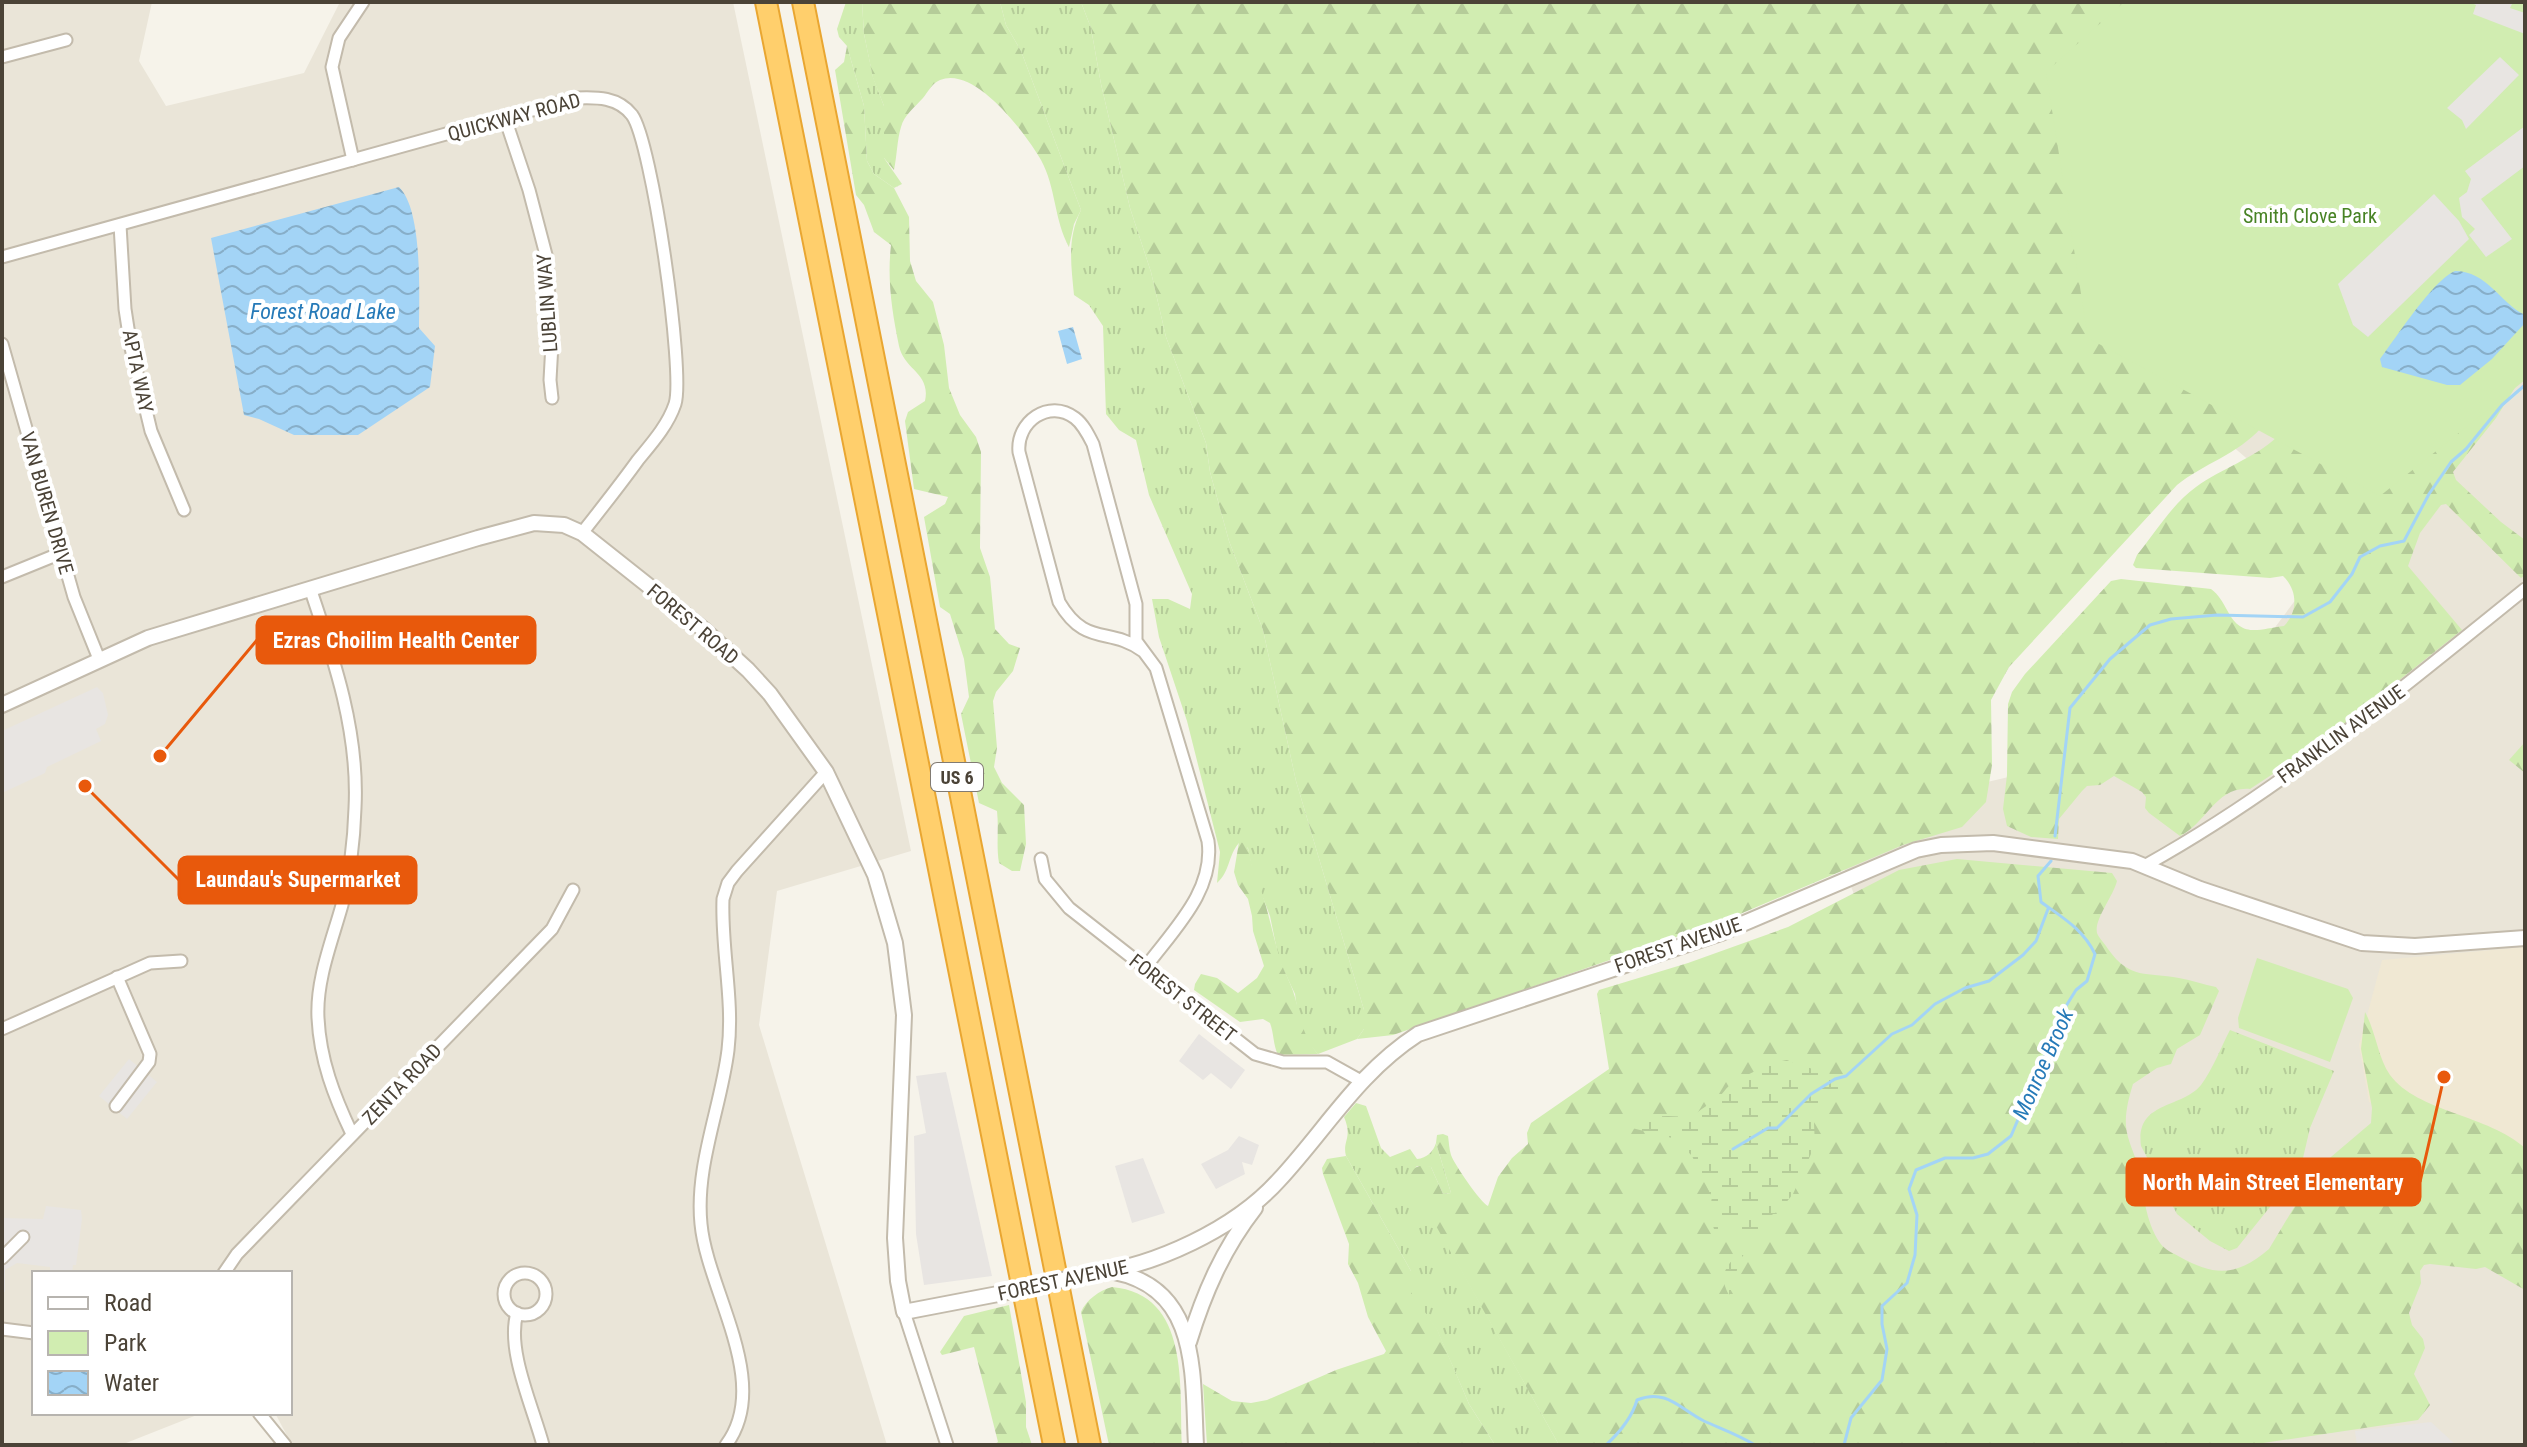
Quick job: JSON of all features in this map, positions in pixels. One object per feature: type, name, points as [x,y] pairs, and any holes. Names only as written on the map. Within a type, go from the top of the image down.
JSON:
[{"type":"highway","name":"US 6","points":[[766,2],[1054,1445]]},
{"type":"highway","name":"US 6","points":[[803,2],[1090,1445]]},
{"type":"street","points":[[353,160],[332,67],[339,38],[363,2]]},
{"type":"street","points":[[2,57],[66,40]]},
{"type":"street","name":"QUICKWAY ROAD","points":[[2,257],[576,98],[610,99],[624,106],[634,118],[652,177],[664,255],[677,379],[676,400],[657,437],[582,533]]},
{"type":"street","name":"LUBLIN WAY","points":[[505,118],[546,255],[552,398]]},
{"type":"street","name":"APTA WAY","points":[[120,225],[125,309],[131,348],[151,431],[184,510]]},
{"type":"street","name":"VAN BUREN DRIVE","points":[[2,344],[74,597],[99,659]]},
{"type":"street","points":[[1143,651],[1123,640],[1084,631],[1059,602],[1019,452],[1023,429],[1038,415],[1053,411],[1071,415],[1082,425],[1093,444],[1137,609],[1135,638],[1156,668],[1190,774],[1209,851],[1207,875],[1200,892],[1145,968]]},
{"type":"street","name":"FOREST ROAD","points":[[2,705],[148,638],[310,588],[516,527],[553,523],[582,533],[703,629],[770,694],[826,772],[875,875],[889,914],[901,975],[904,1015],[895,1238],[904,1312]]},
{"type":"street","points":[[2,577],[61,553]]},
{"type":"street","points":[[310,588],[335,660],[354,760],[355,808],[349,870],[323,972],[318,1017],[327,1075],[352,1134]]},
{"type":"street","name":"FRANKLIN AVENUE","points":[[2146,865],[2228,816],[2310,758],[2413,681],[2525,589]]},
{"type":"street","points":[[726,1445],[732,1437],[743,1401],[741,1370],[701,1226],[700,1201],[703,1171],[729,1048],[730,1009],[723,899],[728,883],[737,871],[826,772]]},
{"type":"street","name":"FOREST AVENUE","points":[[904,1312],[1110,1272],[1196,1239],[1234,1218],[1268,1192],[1361,1081],[1390,1052],[1418,1034],[1721,933],[1916,850],[1952,844],[1993,843],[2146,865],[2200,889],[2362,943],[2406,946],[2525,938]]},
{"type":"street","name":"FOREST STREET","points":[[1041,859],[1045,879],[1059,898],[1263,1059],[1327,1062],[1361,1081]]},
{"type":"street","name":"ZENTA ROAD","points":[[225,1271],[237,1254],[552,929],[573,890]]},
{"type":"street","points":[[2,1029],[150,963],[181,961]]},
{"type":"street","points":[[116,1106],[149,1062],[150,1054],[117,977]]},
{"type":"street","points":[[1188,1343],[1217,1266],[1268,1192]]},
{"type":"street","points":[[2,1258],[23,1237]]},
{"type":"street","points":[[1110,1272],[1134,1277],[1163,1297],[1178,1316],[1188,1343],[1196,1445]]},
{"type":"street","points":[[904,1312],[947,1445]]},
{"type":"street","points":[[517,1313],[513,1325],[515,1347],[543,1445]]},
{"type":"street","points":[[2,1329],[32,1333]]},
{"type":"street","points":[[261,1415],[285,1445]]},
{"type":"shaded area","points":[[2,2],[152,2],[139,61],[166,106],[304,73],[340,2],[733,2],[911,851],[777,891],[759,1025],[887,1445],[292,1445],[276,1415],[292,1415],[292,1271],[32,1271],[32,1415],[197,1415],[121,1445],[2,1445]]},
{"type":"shaded area","points":[[1713,2],[2525,2],[2525,1445],[2069,1445],[1927,1088],[1826,820],[2196,733],[2341,539]]},
{"type":"shaded area","points":[[2469,2],[2513,2],[2510,8],[2525,13],[2525,34],[2473,14],[2476,5]]},
{"type":"shaded area","points":[[2500,57],[2519,75],[2466,129],[2462,120],[2447,108]]},
{"type":"shaded area","points":[[2525,126],[2525,166],[2481,199],[2512,239],[2486,257],[2469,235],[2475,229],[2462,217],[2459,198],[2467,192],[2471,179],[2465,171]]},
{"type":"shaded area","points":[[2434,194],[2459,221],[2469,239],[2368,337],[2353,325],[2338,284]]},
{"type":"shaded area","points":[[97,687],[103,693],[108,715],[105,724],[96,729],[101,741],[2,793],[2,731]]},
{"type":"shaded area","points":[[2525,947],[2525,1166],[2483,1137],[2369,1102],[2359,1045],[2382,960]]},
{"type":"shaded area","points":[[1199,1034],[1245,1070],[1231,1089],[1211,1073],[1203,1080],[1179,1061]]},
{"type":"shaded area","points":[[129,1059],[157,1082],[127,1119],[99,1096]]},
{"type":"shaded area","points":[[946,1072],[992,1276],[924,1285],[916,1234],[914,1136],[926,1133],[916,1076]]},
{"type":"shaded area","points":[[1239,1136],[1259,1145],[1252,1165],[1242,1162],[1245,1174],[1216,1189],[1201,1164],[1228,1150]]},
{"type":"shaded area","points":[[1143,1158],[1165,1213],[1132,1223],[1115,1166]]},
{"type":"shaded area","points":[[46,1206],[81,1210],[76,1265],[73,1265],[72,1271],[50,1271],[50,1267],[17,1263],[5,1270],[5,1292],[2,1292],[2,1218],[43,1219]]},
{"type":"shaded area","points":[[2431,1422],[2456,1445],[2357,1445],[2355,1431]]},
{"type":"green space","points":[[846,2],[862,2],[864,34],[873,77],[884,106],[884,158],[902,184],[894,188],[874,174],[867,161],[864,106],[847,46],[837,29]]},
{"type":"green space","points":[[862,2],[1000,2],[1006,25],[1021,51],[1081,210],[1069,247],[1041,160],[1012,119],[983,92],[968,83],[954,78],[932,85],[901,127],[894,170],[884,158],[884,106],[873,78],[864,34]]},
{"type":"green space","points":[[1000,2],[1081,2],[1091,28],[1130,208],[1151,272],[1166,337],[1206,443],[1210,472],[1229,541],[1263,630],[1296,781],[1364,1010],[1364,1029],[1357,1039],[1318,1054],[1308,1043],[1299,1022],[1295,994],[1279,960],[1270,916],[1252,869],[1248,848],[1239,843],[1217,883],[1220,852],[1187,721],[1159,637],[1152,599],[1168,599],[1190,609],[1192,594],[1149,495],[1136,440],[1119,430],[1106,414],[1103,326],[1089,305],[1074,295],[1072,241],[1081,210],[1021,51],[1006,25]]},
{"type":"green space","points":[[1081,2],[2130,2],[2261,428],[2242,445],[2177,485],[2009,667],[1991,700],[1992,765],[1986,802],[1962,827],[1903,845],[1702,928],[1393,1035],[1357,1039],[1364,1029],[1364,1010],[1296,781],[1263,630],[1229,541],[1210,472],[1206,443],[1166,337],[1151,272],[1130,208],[1091,28]]},
{"type":"green space","name":"Smith Clove Park","points":[[2124,2],[2525,2],[2525,380],[2380,496],[2088,338],[2046,72]]},
{"type":"green space","points":[[847,46],[864,106],[867,161],[874,174],[894,188],[909,217],[910,261],[916,281],[933,302],[944,345],[949,388],[981,452],[980,548],[990,577],[995,629],[1009,644],[1020,648],[1013,671],[996,692],[993,701],[997,748],[994,767],[1002,783],[1024,805],[1026,844],[1020,871],[1012,871],[999,863],[997,811],[979,803],[961,714],[969,697],[964,659],[950,614],[940,607],[924,517],[945,504],[948,497],[914,489],[905,421],[908,412],[925,401],[926,392],[921,378],[906,361],[899,346],[891,296],[891,245],[874,232],[864,205],[856,195],[835,70],[844,62]]},
{"type":"green space","points":[[2523,375],[2496,418],[2453,472],[2456,480],[2525,540],[2525,575],[2521,578],[2446,504],[2441,505],[2420,533],[2408,566],[2462,630],[2323,741],[2250,789],[2228,793],[2180,836],[2149,813],[2142,792],[2114,776],[2100,785],[2087,786],[2082,791],[2059,819],[2058,839],[2031,837],[2007,826],[2003,809],[2008,704],[2012,692],[2111,581],[2121,579],[2211,589],[2233,619],[2245,629],[2284,626],[2289,620],[2294,608],[2294,594],[2283,576],[2270,578],[2136,568],[2133,565],[2137,555],[2188,494],[2277,437]]},
{"type":"green space","points":[[2525,742],[2525,773],[2509,760]]},
{"type":"green space","points":[[1239,842],[1245,843],[1248,850],[1280,960],[1305,1032],[1318,1054],[1278,1055],[1270,1023],[1263,1019],[1240,1022],[1194,990],[1201,974],[1217,978],[1238,993],[1257,978],[1264,966],[1253,931],[1248,899],[1238,885],[1234,872]]},
{"type":"green space","points":[[1957,859],[2112,873],[2117,881],[2098,921],[2097,933],[2116,959],[2140,973],[2184,979],[2216,987],[2219,991],[2200,1035],[2177,1049],[2171,1064],[2157,1068],[2133,1084],[2127,1110],[2127,1131],[2151,1226],[2162,1245],[2193,1264],[2226,1271],[2247,1264],[2269,1249],[2325,1162],[2371,1123],[2372,1108],[2361,1049],[2365,1012],[2386,1068],[2402,1087],[2435,1106],[2493,1128],[2525,1148],[2525,1290],[2485,1267],[2476,1269],[2430,1264],[2424,1265],[2420,1271],[2421,1283],[2409,1313],[2425,1348],[2414,1374],[2430,1405],[2418,1420],[2250,1445],[1559,1445],[1408,1176],[1418,1167],[1431,1167],[1443,1194],[1451,1193],[1436,1143],[1437,1135],[1443,1134],[1448,1136],[1451,1155],[1457,1166],[1488,1206],[1498,1177],[1512,1158],[1528,1144],[1527,1133],[1531,1123],[1609,1069],[1597,994],[1599,990],[1688,963],[1788,927],[1899,870]]},
{"type":"green space","points":[[2257,958],[2348,989],[2353,998],[2330,1062],[2239,1028],[2238,1018]]},
{"type":"green space","points":[[2230,1030],[2334,1071],[2294,1177],[2237,1248],[2229,1251],[2210,1241],[2177,1214],[2141,1146],[2141,1131],[2152,1113],[2192,1093],[2201,1085]]},
{"type":"green space","points":[[1787,1060],[1854,1083],[1830,1096],[1817,1111],[1815,1145],[1793,1194],[1780,1210],[1770,1216],[1738,1263],[1735,1283],[1729,1295],[1724,1273],[1742,1245],[1732,1233],[1714,1229],[1709,1214],[1712,1197],[1692,1156],[1676,1139],[1632,1128],[1634,1121],[1649,1118],[1692,1118],[1734,1082]]},
{"type":"green space","points":[[1356,1103],[1366,1106],[1381,1148],[1390,1157],[1410,1149],[1417,1159],[1421,1158],[1429,1154],[1436,1143],[1451,1193],[1443,1194],[1431,1167],[1417,1166],[1409,1176],[1559,1445],[1495,1445],[1469,1404],[1437,1330],[1411,1294],[1411,1271],[1346,1156],[1348,1130],[1344,1117]]},
{"type":"green space","points":[[1346,1156],[1411,1271],[1412,1294],[1437,1329],[1469,1404],[1495,1445],[1207,1445],[1203,1384],[1232,1401],[1251,1403],[1267,1400],[1386,1351],[1368,1317],[1358,1283],[1348,1264],[1349,1244],[1323,1174],[1322,1168],[1327,1159]]},
{"type":"green space","points":[[1112,1287],[1138,1293],[1156,1307],[1168,1325],[1176,1347],[1179,1372],[1182,1445],[1109,1445],[1081,1312],[1094,1296]]},
{"type":"green space","points":[[1009,1305],[1026,1402],[1026,1427],[1032,1445],[993,1445],[998,1442],[974,1347],[942,1355],[940,1352],[964,1316]]},
{"type":"water","name":"Forest Road Lake","points":[[399,187],[407,198],[416,233],[419,328],[435,346],[430,387],[358,435],[294,435],[244,415],[211,238]]},
{"type":"water","points":[[2455,271],[2466,272],[2485,282],[2525,315],[2525,323],[2492,359],[2460,385],[2447,385],[2382,367],[2380,359],[2415,310],[2436,286]]},
{"type":"water","points":[[1073,327],[1082,359],[1067,364],[1058,331]]},
{"type":"waterway","name":"Monroe Brook","points":[[2055,836],[2070,708],[2110,659],[2150,625],[2171,619],[2217,615],[2303,617],[2330,602],[2352,574],[2360,557],[2380,546],[2404,541],[2429,494],[2451,462],[2466,449],[2502,405],[2525,385]]},
{"type":"waterway","name":"Monroe Brook","points":[[1844,1445],[1851,1418],[1882,1380],[1887,1349],[1882,1306],[1907,1283],[1915,1255],[1917,1215],[1909,1189],[1916,1170],[1945,1158],[1973,1158],[1988,1154],[2011,1136],[2066,1006],[2076,990],[2087,981],[2095,954],[2090,945],[2072,925],[2041,902],[2038,876],[2051,861]]},
{"type":"waterway","points":[[1733,1149],[1768,1128],[1777,1128],[1811,1094],[1846,1076],[1892,1034],[1912,1025],[1935,1004],[1965,988],[1989,981],[2036,941],[2048,909]]},
{"type":"waterway","name":"Monroe Brook","points":[[1606,1445],[1625,1424],[1637,1400],[1647,1397],[1665,1398],[1755,1445]]},
{"type":"place","name":"Ezras Choilim Health Center","points":[[160,756]]},
{"type":"place","name":"Laundau's Supermarket","points":[[85,786]]},
{"type":"place","name":"North Main Street Elementary","points":[[2444,1077]]}]
